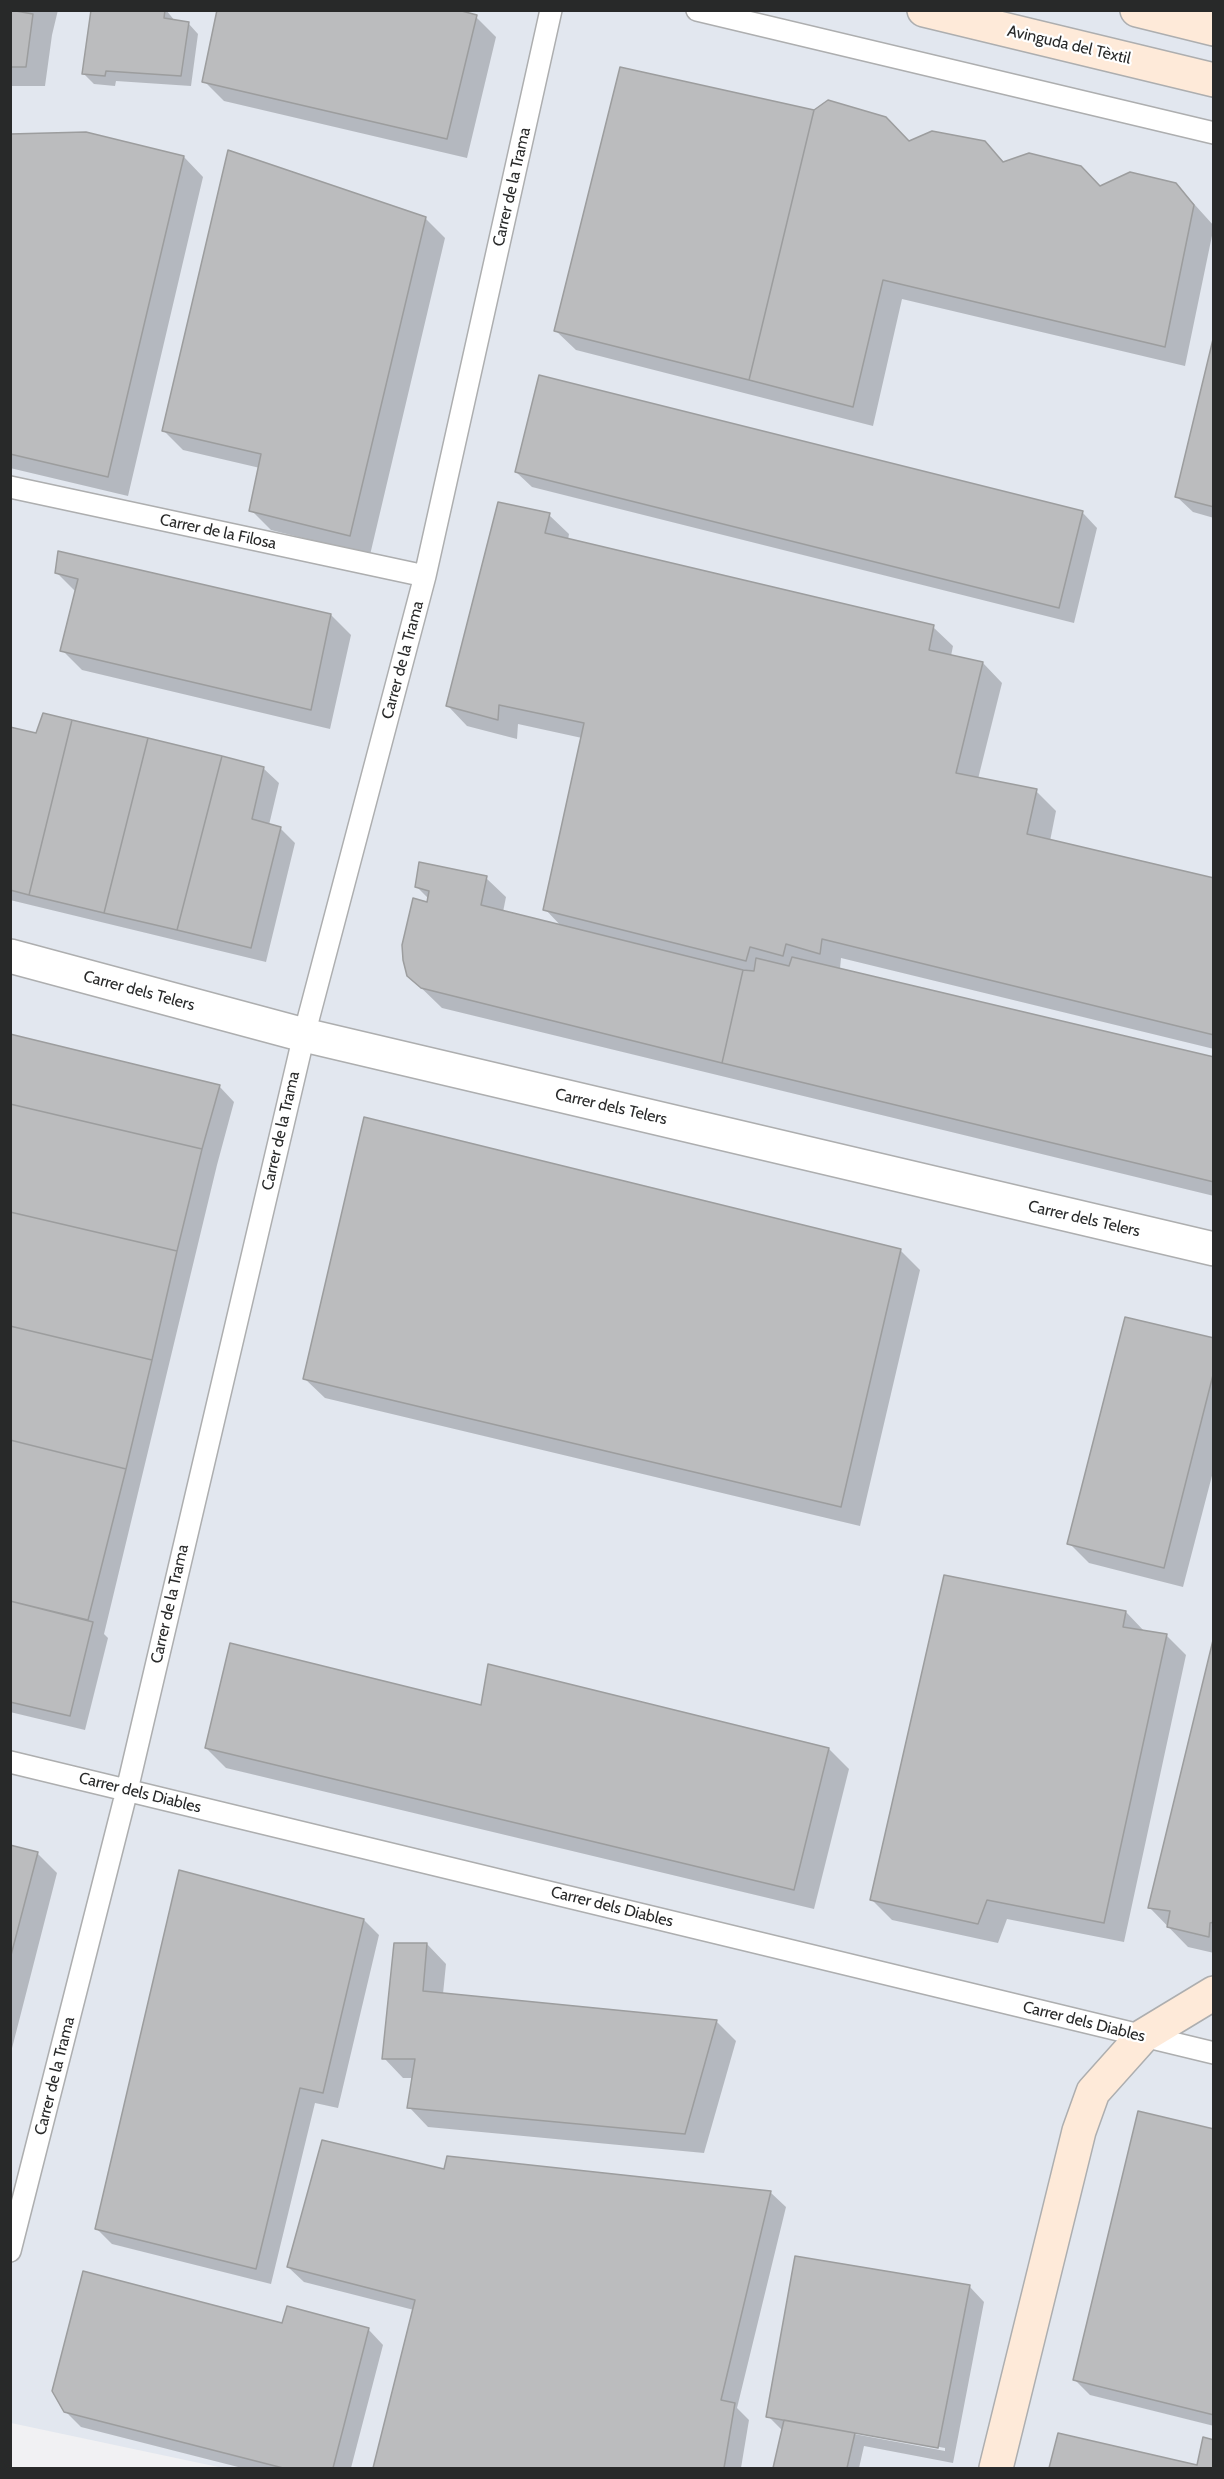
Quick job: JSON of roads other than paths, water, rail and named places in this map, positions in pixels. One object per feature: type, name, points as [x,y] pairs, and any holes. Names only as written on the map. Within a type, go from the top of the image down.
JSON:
[{"type":"street","name":"Avinguda del Tèxtil","points":[[924,10],[1214,80]]},
{"type":"street","points":[[1137,10],[1214,29]]},
{"type":"street","name":"Carrer dels Telers","points":[[10,956],[304,1035],[1214,1249]]},
{"type":"street","points":[[996,2469],[1079,2131],[1093,2092],[1143,2036],[1214,1993]]},
{"type":"lane","name":"Carrer de la Trama","points":[[10,2251],[127,1790],[304,1035],[425,576],[551,10]]},
{"type":"lane","points":[[697,10],[1214,133]]},
{"type":"lane","name":"Carrer de la Filosa","points":[[10,487],[425,576]]},
{"type":"lane","name":"Carrer dels Diables","points":[[10,1762],[1214,2053]]}]
